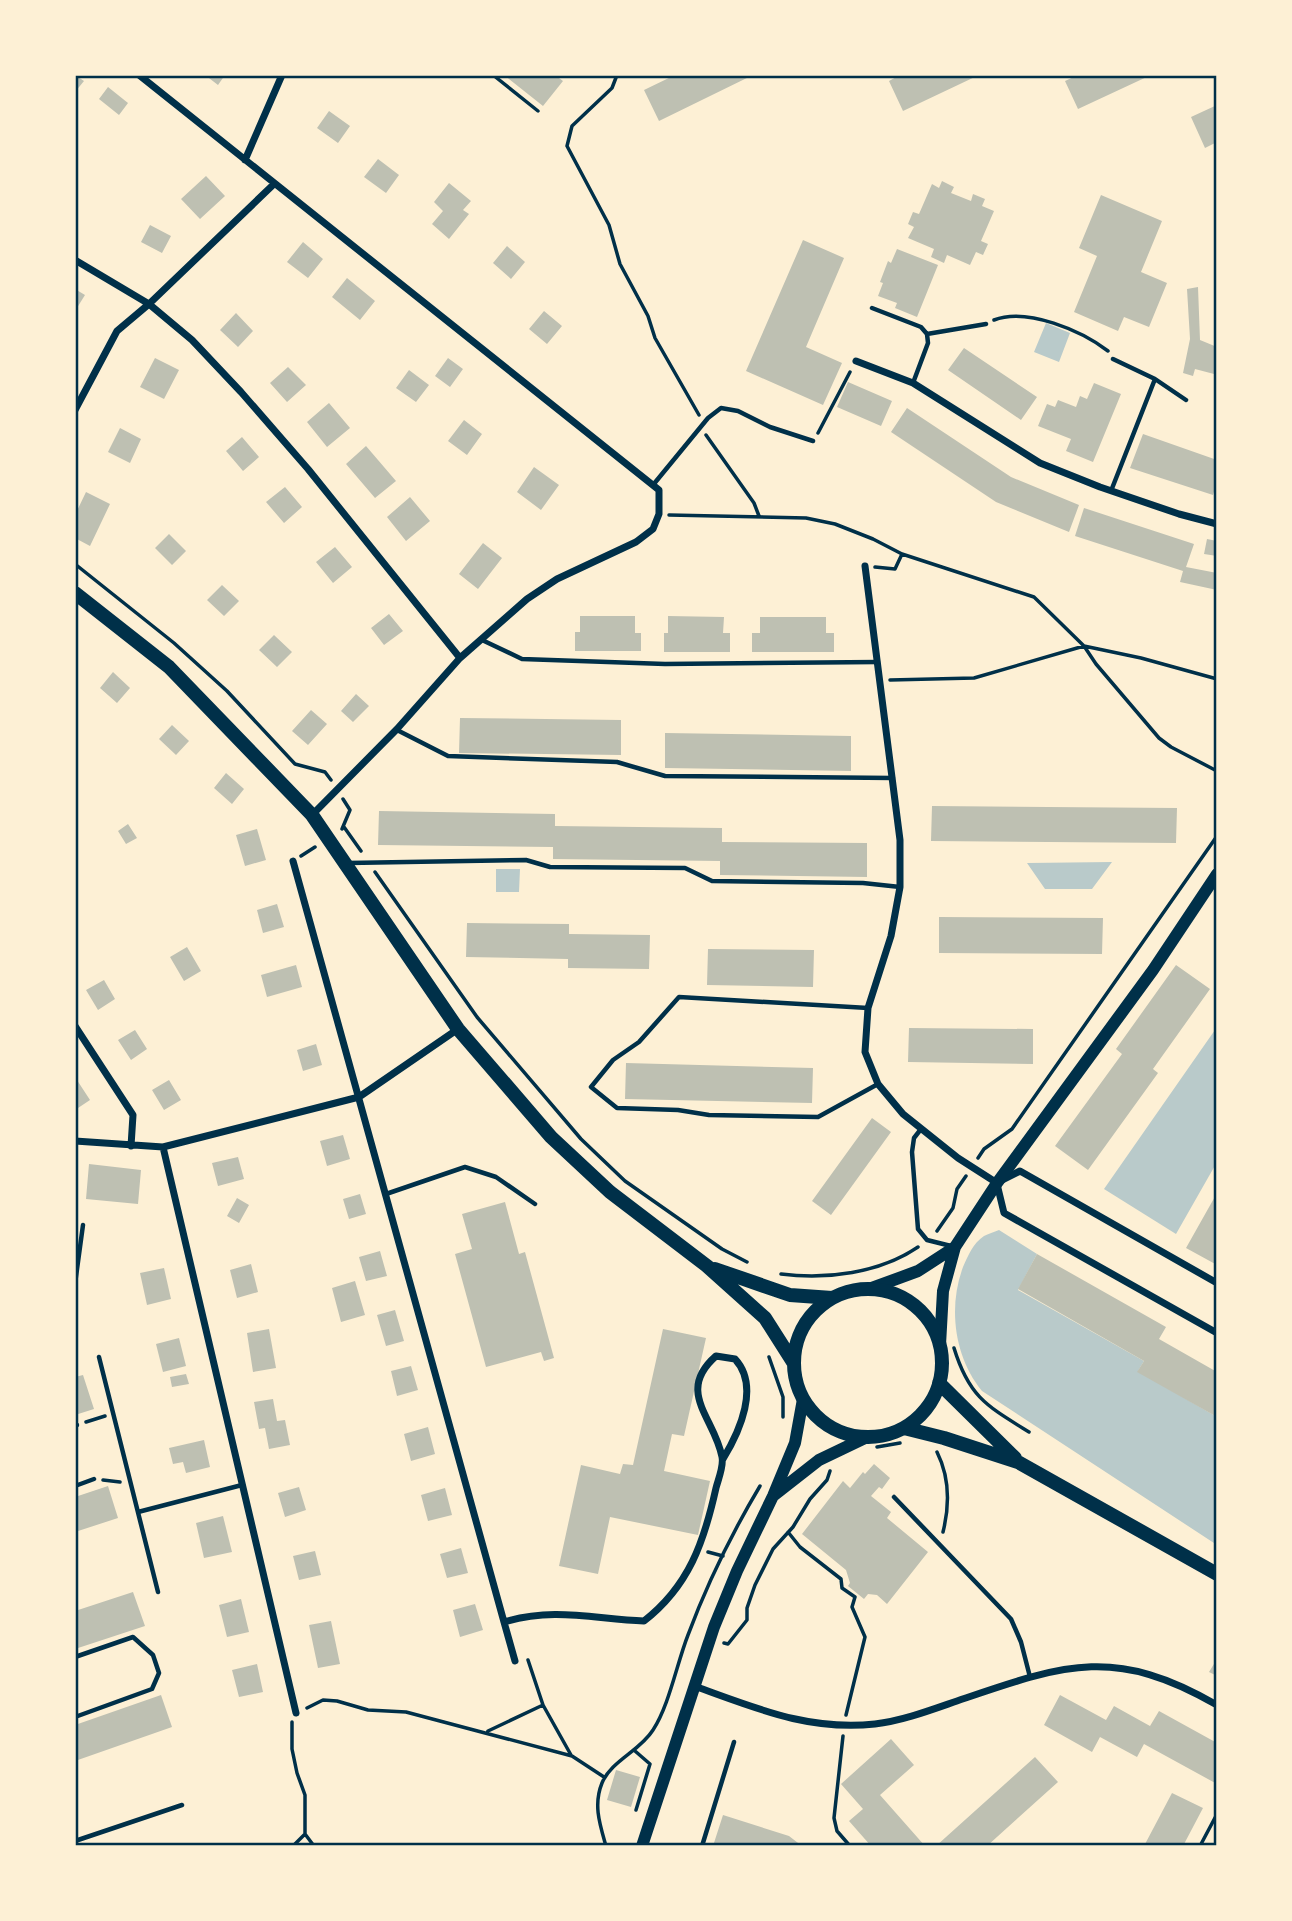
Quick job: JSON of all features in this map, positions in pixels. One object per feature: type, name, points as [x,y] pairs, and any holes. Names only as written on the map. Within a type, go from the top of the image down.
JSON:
[{"type":"main road","points":[[75,593],[169,667],[312,815],[457,1029],[551,1137],[610,1192],[707,1266],[765,1318],[793,1362]]},
{"type":"main road","points":[[707,1266],[790,1295],[832,1298]]},
{"type":"main road","points":[[907,1435],[932,1401],[939,1383],[946,1345],[914,1305],[888,1291],[850,1291],[832,1298],[816,1310],[804,1325],[796,1343],[793,1362],[803,1399],[814,1415],[830,1427],[869,1443],[886,1435],[944,1438],[1018,1462],[1217,1574]]},
{"type":"main road","points":[[939,1383],[1018,1462]]},
{"type":"street","points":[[139,75],[659,490],[659,514],[653,529],[636,542],[557,579],[527,599],[460,658],[397,729],[312,815]]},
{"type":"street","points":[[245,160],[282,75]]},
{"type":"street","points":[[75,410],[117,331],[149,304],[274,184]]},
{"type":"street","points":[[75,260],[149,304],[192,340],[308,469],[460,658]]},
{"type":"street","points":[[856,361],[913,383],[1040,463],[1111,491],[1217,524]]},
{"type":"street","points":[[865,566],[900,841],[900,887],[891,936],[868,1008],[865,1052],[878,1084],[903,1114],[920,1129],[997,1183],[1004,1213],[1217,1333]]},
{"type":"street","points":[[293,861],[515,1661]]},
{"type":"street","points":[[946,1345],[943,1291],[955,1247],[997,1183],[1153,970],[1217,874]]},
{"type":"street","points":[[75,1026],[133,1115],[131,1146]]},
{"type":"street","points":[[75,1141],[163,1147],[359,1097],[457,1029]]},
{"type":"street","points":[[163,1147],[296,1713]]},
{"type":"street","points":[[997,1183],[1020,1171],[1217,1283]]},
{"type":"street","points":[[869,1289],[918,1271],[955,1247]]},
{"type":"street","points":[[505,1622],[537,1614],[589,1615],[645,1622],[661,1608],[696,1557],[707,1528],[723,1459],[736,1438],[748,1390],[744,1369],[735,1359],[716,1356],[705,1367],[698,1381],[698,1397],[723,1459]]},
{"type":"street","points":[[642,1846],[709,1640],[794,1443],[803,1399]]},
{"type":"street","points":[[773,1496],[818,1460],[869,1443]]},
{"type":"street","points":[[693,1686],[810,1724],[844,1726],[878,1724],[1030,1678],[1080,1666],[1096,1665],[1131,1669],[1163,1679],[1217,1705]]},
{"type":"lane","points":[[872,308],[921,327],[927,334],[928,343],[913,383]]},
{"type":"lane","points":[[927,334],[986,324]]},
{"type":"lane","points":[[1113,359],[1155,379],[1186,400]]},
{"type":"lane","points":[[1111,491],[1155,379]]},
{"type":"lane","points":[[653,485],[702,425],[721,408],[738,411],[770,427],[813,441]]},
{"type":"lane","points":[[481,640],[522,659],[665,664],[879,662]]},
{"type":"lane","points":[[397,729],[449,756],[617,762],[665,776],[893,778]]},
{"type":"lane","points":[[344,863],[526,860],[550,867],[685,867],[712,881],[863,883],[900,887]]},
{"type":"lane","points":[[868,1008],[679,997],[639,1042],[613,1060],[591,1087],[617,1108],[678,1110],[709,1115],[818,1116],[878,1084]]},
{"type":"lane","points":[[920,1129],[914,1139],[912,1152],[918,1229],[927,1240],[955,1247]]},
{"type":"lane","points":[[386,1194],[465,1167],[496,1177],[535,1205]]},
{"type":"lane","points":[[75,1284],[83,1224]]},
{"type":"lane","points":[[99,1357],[159,1592]]},
{"type":"lane","points":[[75,1486],[94,1479]]},
{"type":"lane","points":[[138,1512],[242,1485]]},
{"type":"lane","points":[[894,1497],[1011,1619],[1021,1642],[1030,1678]]},
{"type":"lane","points":[[75,1657],[133,1637],[153,1655],[159,1673],[152,1689],[75,1717]]},
{"type":"lane","points":[[702,1846],[734,1742]]},
{"type":"lane","points":[[75,1841],[182,1805]]},
{"type":"path","points":[[493,75],[538,111]]},
{"type":"path","points":[[615,75],[612,88],[572,126],[567,146],[609,225],[620,264],[648,316],[655,338],[698,414],[705,435],[754,503],[760,517]]},
{"type":"path","points":[[986,324],[998,318],[1021,317],[1053,323],[1086,336],[1107,350],[1113,359]]},
{"type":"path","points":[[813,441],[856,361]]},
{"type":"path","points":[[659,514],[806,518],[835,524],[902,554],[1034,597],[1084,646],[1159,738],[1216,770]]},
{"type":"path","points":[[865,566],[895,569],[902,554]]},
{"type":"path","points":[[75,564],[174,642],[227,691],[295,764],[325,772]]},
{"type":"path","points":[[881,679],[974,678],[1084,646],[1142,658],[1217,679]]},
{"type":"path","points":[[350,810],[344,827],[368,862],[477,1017],[581,1139],[625,1181],[722,1249],[754,1265]]},
{"type":"path","points":[[984,1149],[1012,1129],[1217,836]]},
{"type":"path","points":[[773,1271],[809,1276],[855,1271],[900,1258],[927,1240],[953,1208],[957,1189]]},
{"type":"path","points":[[946,1345],[978,1398],[1029,1432]]},
{"type":"path","points":[[766,1348],[783,1397],[782,1427]]},
{"type":"path","points":[[76,1425],[113,1413]]},
{"type":"path","points":[[869,1443],[907,1435]]},
{"type":"path","points":[[933,1443],[948,1483],[948,1512],[940,1545]]},
{"type":"path","points":[[688,1635],[728,1644],[740,1631],[747,1620],[747,1608],[755,1585],[773,1549],[827,1480],[830,1472],[824,1465]]},
{"type":"path","points":[[94,1479],[131,1483]]},
{"type":"path","points":[[606,1846],[597,1809],[598,1793],[604,1777],[635,1751],[653,1730],[712,1579],[762,1481]]},
{"type":"path","points":[[788,1532],[800,1547],[841,1579],[842,1588],[855,1597],[852,1607],[865,1637],[844,1726],[834,1818],[836,1831],[850,1846]]},
{"type":"path","points":[[515,1661],[528,1657],[543,1705],[572,1756]]},
{"type":"path","points":[[314,1846],[305,1834],[305,1795],[297,1773],[290,1725],[296,1713],[323,1700],[368,1710],[406,1712],[486,1732],[572,1756],[604,1777]]},
{"type":"path","points":[[486,1732],[543,1705]]},
{"type":"path","points":[[635,1751],[650,1764],[636,1810]]},
{"type":"path","points":[[1200,1846],[1217,1814]]},
{"type":"path","points":[[293,1846],[305,1834]]},
{"type":"shaded area","points":[[1046,323],[1070,333],[1059,362],[1034,352]]},
{"type":"shaded area","points":[[1112,862],[1092,889],[1045,889],[1027,863]]},
{"type":"shaded area","points":[[496,869],[520,869],[519,892],[496,892]]},
{"type":"shaded area","points":[[1217,1027],[1217,1162],[1176,1234],[1104,1189]]},
{"type":"shaded area","points":[[999,1230],[1037,1254],[1018,1290],[1144,1361],[1138,1371],[1217,1417],[1217,1545],[982,1391],[973,1378],[965,1363],[956,1331],[958,1282],[974,1246],[984,1236]]},
{"type":"building","points":[[75,75],[84,81],[75,92]]},
{"type":"building","points":[[205,75],[225,75],[218,85]]},
{"type":"building","points":[[504,75],[555,75],[563,81],[543,106]]},
{"type":"building","points":[[675,75],[753,75],[659,121],[644,90]]},
{"type":"building","points":[[900,75],[979,75],[903,111],[889,81]]},
{"type":"building","points":[[1078,75],[1151,75],[1078,109],[1065,81]]},
{"type":"building","points":[[108,87],[128,103],[119,115],[99,99]]},
{"type":"building","points":[[1217,105],[1217,142],[1205,148],[1191,117]]},
{"type":"building","points":[[329,111],[350,126],[338,143],[317,128]]},
{"type":"building","points":[[378,159],[399,175],[386,193],[364,177]]},
{"type":"building","points":[[206,176],[225,196],[200,219],[181,199]]},
{"type":"building","points":[[942,181],[954,187],[951,193],[971,201],[973,194],[985,199],[982,206],[994,211],[981,241],[988,244],[983,255],[976,252],[970,265],[947,255],[944,263],[931,257],[934,249],[908,238],[914,227],[908,224],[913,212],[919,214],[932,184],[939,188]]},
{"type":"building","points":[[449,183],[471,201],[463,210],[469,214],[449,239],[432,224],[443,211],[434,202]]},
{"type":"building","points":[[1101,195],[1162,221],[1141,272],[1167,283],[1149,327],[1124,317],[1118,331],[1074,312],[1097,256],[1079,248]]},
{"type":"building","points":[[150,225],[171,236],[162,253],[141,242]]},
{"type":"building","points":[[803,240],[844,258],[806,347],[842,363],[823,405],[746,371]]},
{"type":"building","points":[[303,242],[323,259],[308,278],[287,262]]},
{"type":"building","points":[[507,246],[525,262],[511,279],[493,263]]},
{"type":"building","points":[[897,249],[938,265],[917,317],[895,308],[897,303],[878,296],[888,261],[891,263]]},
{"type":"building","points":[[347,278],[375,301],[360,320],[332,297]]},
{"type":"building","points":[[1198,287],[1200,340],[1217,347],[1217,364],[1214,374],[1195,369],[1193,376],[1183,373],[1190,339],[1187,289]]},
{"type":"building","points":[[75,289],[85,295],[75,311]]},
{"type":"building","points":[[544,311],[562,326],[547,344],[529,329]]},
{"type":"building","points":[[236,313],[253,331],[238,347],[220,330]]},
{"type":"building","points":[[964,348],[1037,397],[1021,420],[948,370]]},
{"type":"building","points":[[155,358],[179,370],[164,399],[140,387]]},
{"type":"building","points":[[448,358],[463,369],[450,387],[435,376]]},
{"type":"building","points":[[288,367],[306,385],[287,402],[270,383]]},
{"type":"building","points":[[409,370],[429,385],[416,402],[396,388]]},
{"type":"building","points":[[848,382],[892,401],[881,426],[837,407]]},
{"type":"building","points":[[1094,383],[1121,394],[1093,462],[1066,451],[1071,439],[1038,426],[1047,404],[1055,407],[1058,400],[1076,407],[1080,396],[1087,399]]},
{"type":"building","points":[[329,403],[350,428],[327,447],[307,422]]},
{"type":"building","points":[[907,408],[1011,477],[1079,505],[1069,532],[996,502],[891,432]]},
{"type":"building","points":[[464,420],[482,434],[467,455],[448,441]]},
{"type":"building","points":[[120,428],[141,439],[130,463],[108,452]]},
{"type":"building","points":[[1143,434],[1217,460],[1217,482],[1213,495],[1130,468]]},
{"type":"building","points":[[242,437],[259,457],[243,471],[226,451]]},
{"type":"building","points":[[366,446],[396,481],[375,498],[346,464]]},
{"type":"building","points":[[534,467],[559,485],[541,510],[517,492]]},
{"type":"building","points":[[285,487],[302,507],[284,523],[266,502]]},
{"type":"building","points":[[86,492],[110,504],[90,546],[75,538],[75,515]]},
{"type":"building","points":[[410,497],[430,521],[406,541],[387,517]]},
{"type":"building","points":[[1084,508],[1194,544],[1186,567],[1217,573],[1217,590],[1180,582],[1183,571],[1075,536]]},
{"type":"building","points":[[169,534],[186,551],[172,565],[155,548]]},
{"type":"building","points":[[1207,539],[1217,541],[1217,556],[1204,554]]},
{"type":"building","points":[[483,543],[502,558],[478,589],[459,574]]},
{"type":"building","points":[[335,547],[352,567],[333,583],[316,562]]},
{"type":"building","points":[[222,585],[239,601],[224,616],[207,600]]},
{"type":"building","points":[[389,614],[403,631],[384,645],[371,628]]},
{"type":"building","points":[[580,616],[635,616],[635,633],[641,633],[641,651],[575,651],[575,632],[580,632]]},
{"type":"building","points":[[668,616],[724,617],[723,633],[730,633],[730,652],[664,652]]},
{"type":"building","points":[[760,617],[826,617],[826,633],[834,633],[834,652],[752,652],[752,633],[760,633]]},
{"type":"building","points":[[274,635],[292,652],[277,667],[259,650]]},
{"type":"building","points":[[113,672],[130,688],[117,703],[100,688]]},
{"type":"building","points":[[356,694],[369,706],[353,722],[341,711]]},
{"type":"building","points":[[311,710],[327,724],[308,745],[292,731]]},
{"type":"building","points":[[460,718],[621,720],[621,755],[459,753]]},
{"type":"building","points":[[172,725],[189,741],[176,755],[159,739]]},
{"type":"building","points":[[665,733],[851,736],[851,771],[665,768]]},
{"type":"building","points":[[226,773],[244,789],[232,804],[214,788]]},
{"type":"building","points":[[932,806],[1177,808],[1176,843],[931,841]]},
{"type":"building","points":[[379,811],[555,814],[555,826],[722,828],[722,842],[867,843],[867,877],[720,875],[720,861],[553,859],[553,847],[378,845]]},
{"type":"building","points":[[128,824],[137,838],[126,844],[118,831]]},
{"type":"building","points":[[257,829],[266,860],[245,866],[236,835]]},
{"type":"building","points":[[277,904],[284,927],[263,933],[257,910]]},
{"type":"building","points":[[939,917],[1103,918],[1102,954],[939,953]]},
{"type":"building","points":[[467,923],[569,924],[569,934],[650,935],[649,969],[568,968],[568,959],[466,957]]},
{"type":"building","points":[[187,947],[201,971],[184,981],[170,957]]},
{"type":"building","points":[[708,949],[814,950],[813,987],[707,985]]},
{"type":"building","points":[[296,965],[302,987],[267,997],[261,975]]},
{"type":"building","points":[[1176,965],[1210,989],[1153,1069],[1158,1073],[1088,1170],[1055,1146],[1122,1054],[1116,1049]]},
{"type":"building","points":[[104,980],[115,999],[98,1010],[86,990]]},
{"type":"building","points":[[909,1028],[1033,1029],[1033,1064],[908,1062]]},
{"type":"building","points":[[135,1030],[147,1049],[131,1060],[118,1040]]},
{"type":"building","points":[[316,1044],[322,1065],[303,1071],[297,1050]]},
{"type":"building","points":[[626,1063],[813,1068],[812,1103],[625,1099]]},
{"type":"building","points":[[75,1077],[90,1100],[75,1110]]},
{"type":"building","points":[[169,1080],[181,1100],[164,1110],[152,1090]]},
{"type":"building","points":[[872,1118],[891,1132],[831,1215],[812,1201]]},
{"type":"building","points":[[343,1135],[350,1159],[327,1166],[320,1141]]},
{"type":"building","points":[[238,1157],[244,1179],[218,1186],[212,1163]]},
{"type":"building","points":[[89,1164],[141,1170],[138,1204],[86,1199]]},
{"type":"building","points":[[1217,1193],[1217,1265],[1186,1248]]},
{"type":"building","points":[[360,1194],[366,1214],[349,1219],[343,1199]]},
{"type":"building","points":[[237,1198],[249,1205],[239,1223],[227,1216]]},
{"type":"building","points":[[505,1202],[519,1254],[525,1252],[554,1358],[544,1361],[541,1352],[486,1367],[455,1254],[472,1249],[462,1214]]},
{"type":"building","points":[[380,1251],[387,1276],[366,1281],[359,1257]]},
{"type":"building","points":[[1037,1254],[1166,1327],[1159,1339],[1217,1372],[1217,1417],[1137,1372],[1144,1361],[1018,1289]]},
{"type":"building","points":[[251,1264],[258,1292],[237,1298],[230,1270]]},
{"type":"building","points":[[164,1268],[171,1299],[147,1305],[140,1273]]},
{"type":"building","points":[[355,1281],[365,1315],[341,1322],[332,1288]]},
{"type":"building","points":[[395,1310],[404,1341],[386,1346],[377,1315]]},
{"type":"building","points":[[269,1329],[276,1368],[253,1372],[247,1333]]},
{"type":"building","points":[[663,1329],[706,1338],[684,1436],[672,1434],[664,1471],[710,1481],[698,1535],[610,1517],[598,1574],[559,1566],[581,1465],[620,1474],[623,1464],[633,1465]]},
{"type":"building","points":[[179,1338],[186,1366],[163,1372],[156,1344]]},
{"type":"building","points":[[411,1366],[418,1390],[397,1396],[391,1371]]},
{"type":"building","points":[[186,1374],[189,1384],[172,1387],[170,1377]]},
{"type":"building","points":[[83,1375],[94,1409],[75,1415],[75,1377]]},
{"type":"building","points":[[273,1399],[277,1421],[285,1420],[290,1445],[269,1449],[265,1428],[259,1429],[254,1402]]},
{"type":"building","points":[[428,1427],[435,1454],[411,1461],[404,1434]]},
{"type":"building","points":[[204,1440],[210,1467],[186,1473],[183,1462],[173,1464],[169,1448]]},
{"type":"building","points":[[874,1464],[890,1478],[882,1489],[879,1487],[871,1496],[891,1512],[887,1518],[928,1552],[887,1604],[877,1595],[868,1594],[864,1599],[848,1586],[850,1583],[846,1570],[802,1534],[843,1481],[850,1488],[863,1472],[865,1474]]},
{"type":"building","points":[[108,1486],[118,1518],[75,1532],[75,1497]]},
{"type":"building","points":[[299,1487],[306,1510],[285,1517],[278,1493]]},
{"type":"building","points":[[445,1488],[452,1515],[428,1521],[421,1495]]},
{"type":"building","points":[[223,1516],[232,1552],[204,1558],[196,1523]]},
{"type":"building","points":[[461,1548],[468,1573],[447,1578],[440,1554]]},
{"type":"building","points":[[315,1551],[321,1575],[299,1580],[293,1556]]},
{"type":"building","points":[[133,1592],[145,1626],[75,1649],[75,1611]]},
{"type":"building","points":[[241,1599],[249,1632],[227,1637],[219,1605]]},
{"type":"building","points":[[475,1604],[483,1630],[460,1637],[453,1610]]},
{"type":"building","points":[[331,1621],[340,1664],[318,1668],[309,1625]]},
{"type":"building","points":[[1217,1659],[1217,1676],[1209,1672]]},
{"type":"building","points":[[257,1664],[263,1692],[239,1697],[232,1670]]},
{"type":"building","points":[[161,1695],[172,1727],[75,1761],[75,1725]]},
{"type":"building","points":[[1060,1695],[1106,1720],[1114,1706],[1150,1726],[1159,1711],[1217,1743],[1217,1784],[1144,1744],[1137,1757],[1100,1737],[1092,1752],[1044,1725]]},
{"type":"building","points":[[891,1739],[914,1765],[880,1795],[925,1846],[871,1846],[849,1821],[863,1809],[841,1784]]},
{"type":"building","points":[[1035,1757],[1058,1782],[987,1846],[936,1846]]},
{"type":"building","points":[[616,1770],[640,1777],[631,1807],[607,1800]]},
{"type":"building","points":[[1172,1793],[1203,1808],[1183,1846],[1144,1846]]},
{"type":"building","points":[[723,1815],[789,1836],[802,1846],[713,1846]]}]
